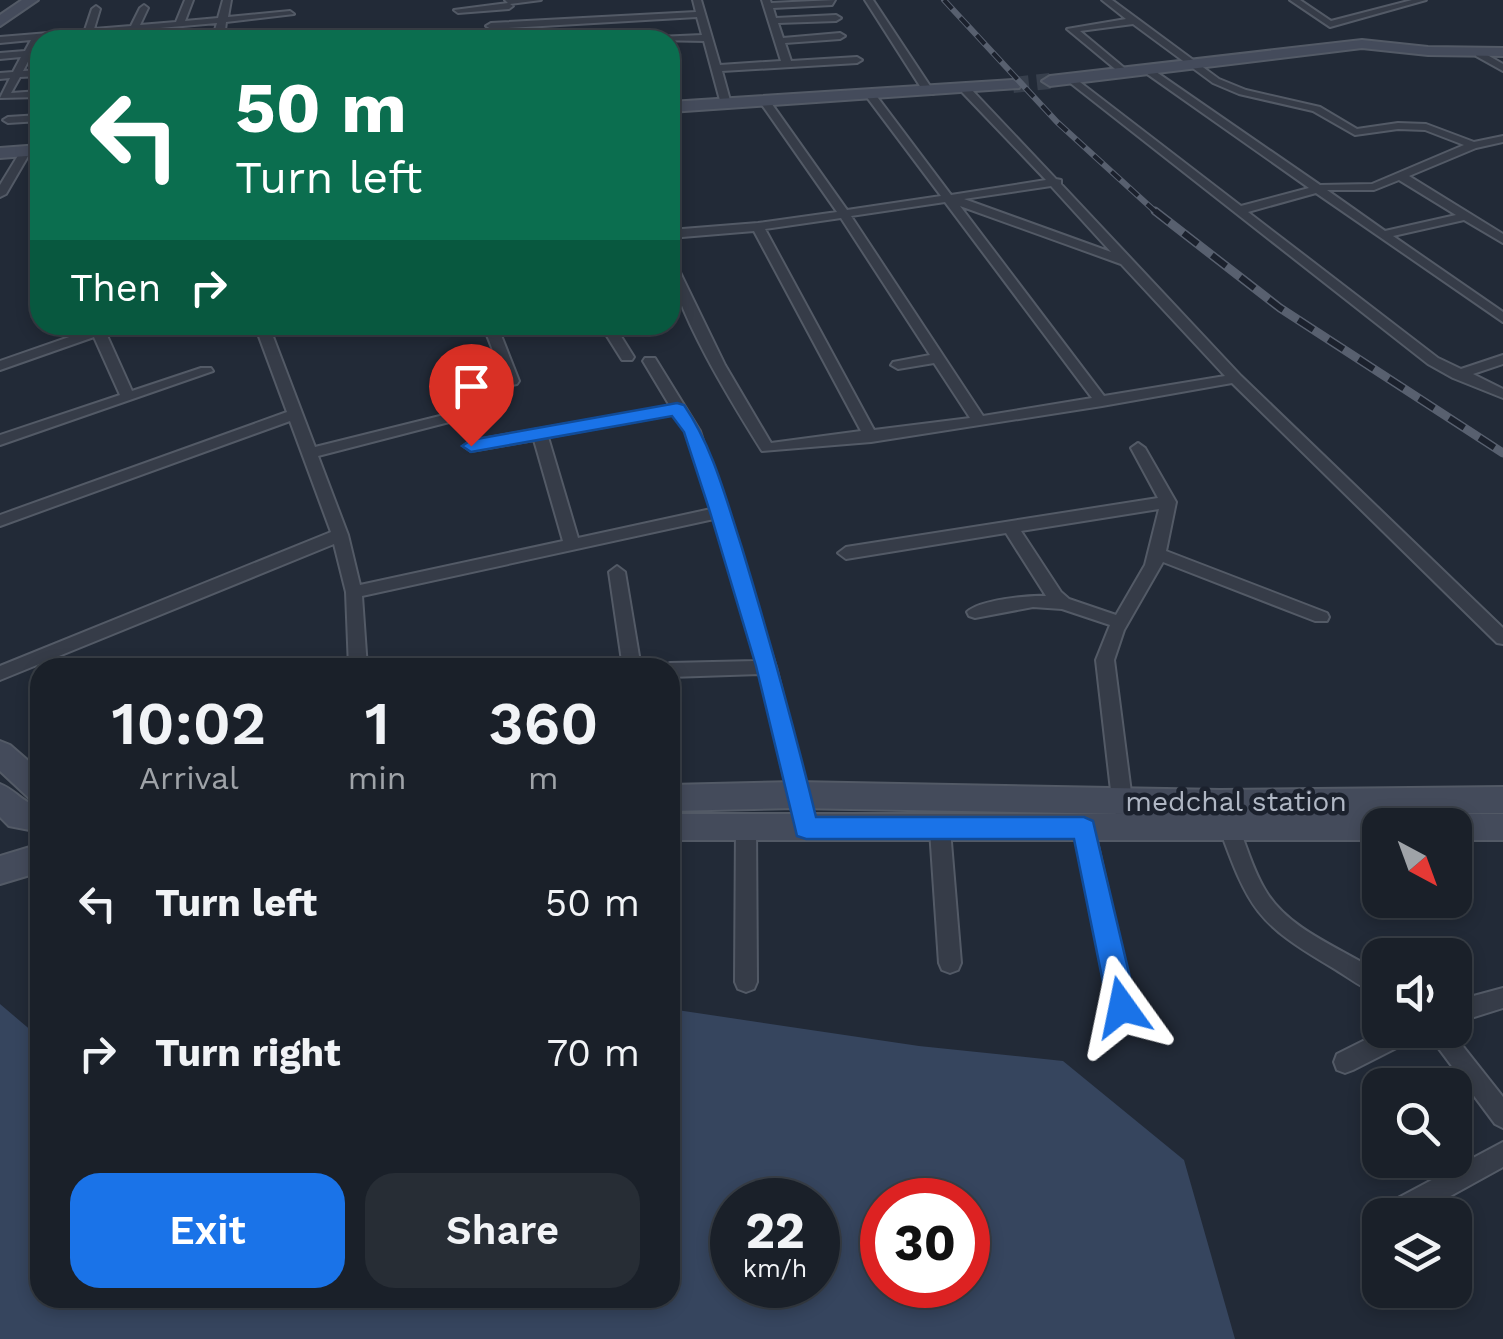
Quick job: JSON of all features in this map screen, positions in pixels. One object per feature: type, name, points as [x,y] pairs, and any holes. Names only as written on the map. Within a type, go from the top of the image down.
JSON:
[{"type":"street","points":[[0,22],[31,0]]},
{"type":"street","points":[[180,22],[189,0]]},
{"type":"street","points":[[219,30],[227,0]]},
{"type":"street","points":[[458,10],[537,0]]},
{"type":"street","points":[[635,0],[639,18]]},
{"type":"street","points":[[697,0],[726,104]]},
{"type":"street","points":[[869,0],[930,92]]},
{"type":"street","points":[[1106,0],[1216,81],[1244,92],[1323,111],[1348,130],[1426,127],[1473,145]]},
{"type":"street","points":[[1294,0],[1330,24]]},
{"type":"street","points":[[1315,49],[1330,24],[1422,0]]},
{"type":"street","points":[[508,30],[510,2]]},
{"type":"street","points":[[787,64],[767,3],[832,2]]},
{"type":"street","points":[[132,30],[144,8]]},
{"type":"street","points":[[96,10],[90,30],[290,14]]},
{"type":"street","points":[[491,26],[701,14]]},
{"type":"street","points":[[773,21],[836,18]]},
{"type":"street","points":[[1123,71],[1072,29],[1136,21]]},
{"type":"street","points":[[564,22],[564,30]]},
{"type":"street","points":[[780,41],[840,36]]},
{"type":"street","points":[[0,40],[30,37]]},
{"type":"street","points":[[680,39],[708,38]]},
{"type":"street","points":[[1050,80],[1362,44],[1479,54],[1503,52]]},
{"type":"street","points":[[0,56],[30,53]]},
{"type":"street","points":[[1479,54],[1503,68]]},
{"type":"street","points":[[30,60],[4,97],[30,95]]},
{"type":"street","points":[[716,68],[857,60]]},
{"type":"street","points":[[1146,69],[1503,318]]},
{"type":"street","points":[[0,76],[30,74]]},
{"type":"street","points":[[1070,78],[1433,361],[1503,394]]},
{"type":"street","points":[[680,106],[1012,85]]},
{"type":"street","points":[[966,90],[1057,182],[1124,261],[1235,378],[1503,638]]},
{"type":"street","points":[[872,96],[1102,402]]},
{"type":"street","points":[[765,102],[844,214],[978,421]]},
{"type":"street","points":[[8,120],[30,119]]},
{"type":"street","points":[[1238,211],[1318,189],[1374,186],[1473,145],[1503,139]]},
{"type":"street","points":[[0,153],[30,150]]},
{"type":"street","points":[[0,194],[30,154]]},
{"type":"street","points":[[1402,177],[1503,239]]},
{"type":"street","points":[[680,233],[758,226],[1057,182]]},
{"type":"street","points":[[950,198],[1124,261]]},
{"type":"street","points":[[1386,234],[1466,216]]},
{"type":"street","points":[[758,226],[871,437]]},
{"type":"street","points":[[680,285],[718,366],[767,448],[978,421],[1235,378]]},
{"type":"street","points":[[0,366],[78,335]]},
{"type":"street","points":[[99,335],[128,397]]},
{"type":"street","points":[[265,335],[340,536],[354,592],[357,658]]},
{"type":"street","points":[[494,335],[512,382]]},
{"type":"street","points":[[613,335],[627,358]]},
{"type":"street","points":[[898,365],[938,358]]},
{"type":"street","points":[[1458,375],[1503,359]]},
{"type":"street","points":[[650,361],[693,431],[767,666],[806,828]]},
{"type":"street","points":[[0,440],[206,372]]},
{"type":"street","points":[[471,446],[677,409]]},
{"type":"street","points":[[0,521],[293,415]]},
{"type":"street","points":[[310,454],[452,417]]},
{"type":"street","points":[[540,434],[572,544]]},
{"type":"street","points":[[1123,815],[1104,660],[1109,638],[1145,583],[1158,554],[1168,502],[1138,448]]},
{"type":"street","points":[[846,554],[1168,502]]},
{"type":"street","points":[[354,592],[720,512]]},
{"type":"street","points":[[1011,528],[1064,604]]},
{"type":"street","points":[[37,658],[340,536]]},
{"type":"street","points":[[1158,554],[1321,617]]},
{"type":"street","points":[[617,572],[630,658]]},
{"type":"street","points":[[975,612],[1032,601],[1064,604],[1118,622]]},
{"type":"street","points":[[0,673],[30,661]]},
{"type":"street","points":[[680,670],[767,666]]},
{"type":"street","points":[[0,753],[30,780]]},
{"type":"street","name":"medchal station","points":[[680,798],[796,795],[1123,815],[1503,800]]},
{"type":"street","points":[[0,798],[20,818],[30,818]]},
{"type":"street","points":[[680,827],[1084,828],[1123,815],[1229,827],[1362,827]]},
{"type":"street","points":[[1229,827],[1266,908],[1282,924],[1362,974]]},
{"type":"street","points":[[1472,827],[1503,827]]},
{"type":"street","points":[[746,828],[746,982]]},
{"type":"street","points":[[1084,828],[1122,1007]]},
{"type":"street","points":[[940,830],[950,962]]},
{"type":"street","points":[[0,870],[30,861]]},
{"type":"street","points":[[1472,1007],[1503,998]]},
{"type":"street","points":[[1344,1062],[1372,1048]]},
{"type":"street","points":[[1450,1048],[1503,1116]]},
{"type":"street","points":[[1423,1198],[1503,1154]]},
{"type":"water","points":[[0,1004],[30,1030],[30,1308],[680,1308],[680,1010],[919,1046],[1063,1061],[1184,1160],[1235,1339],[0,1339]]},
{"type":"tunnel","points":[[1013,85],[1050,81]]},
{"type":"railway","points":[[944,0],[1057,122],[1158,214]]},
{"type":"railway","points":[[1155,211],[1280,308],[1503,453]]},
{"type":"route","points":[[471,446],[677,409],[693,431],[720,512],[767,666],[806,828],[1084,828],[1122,1007]]}]
